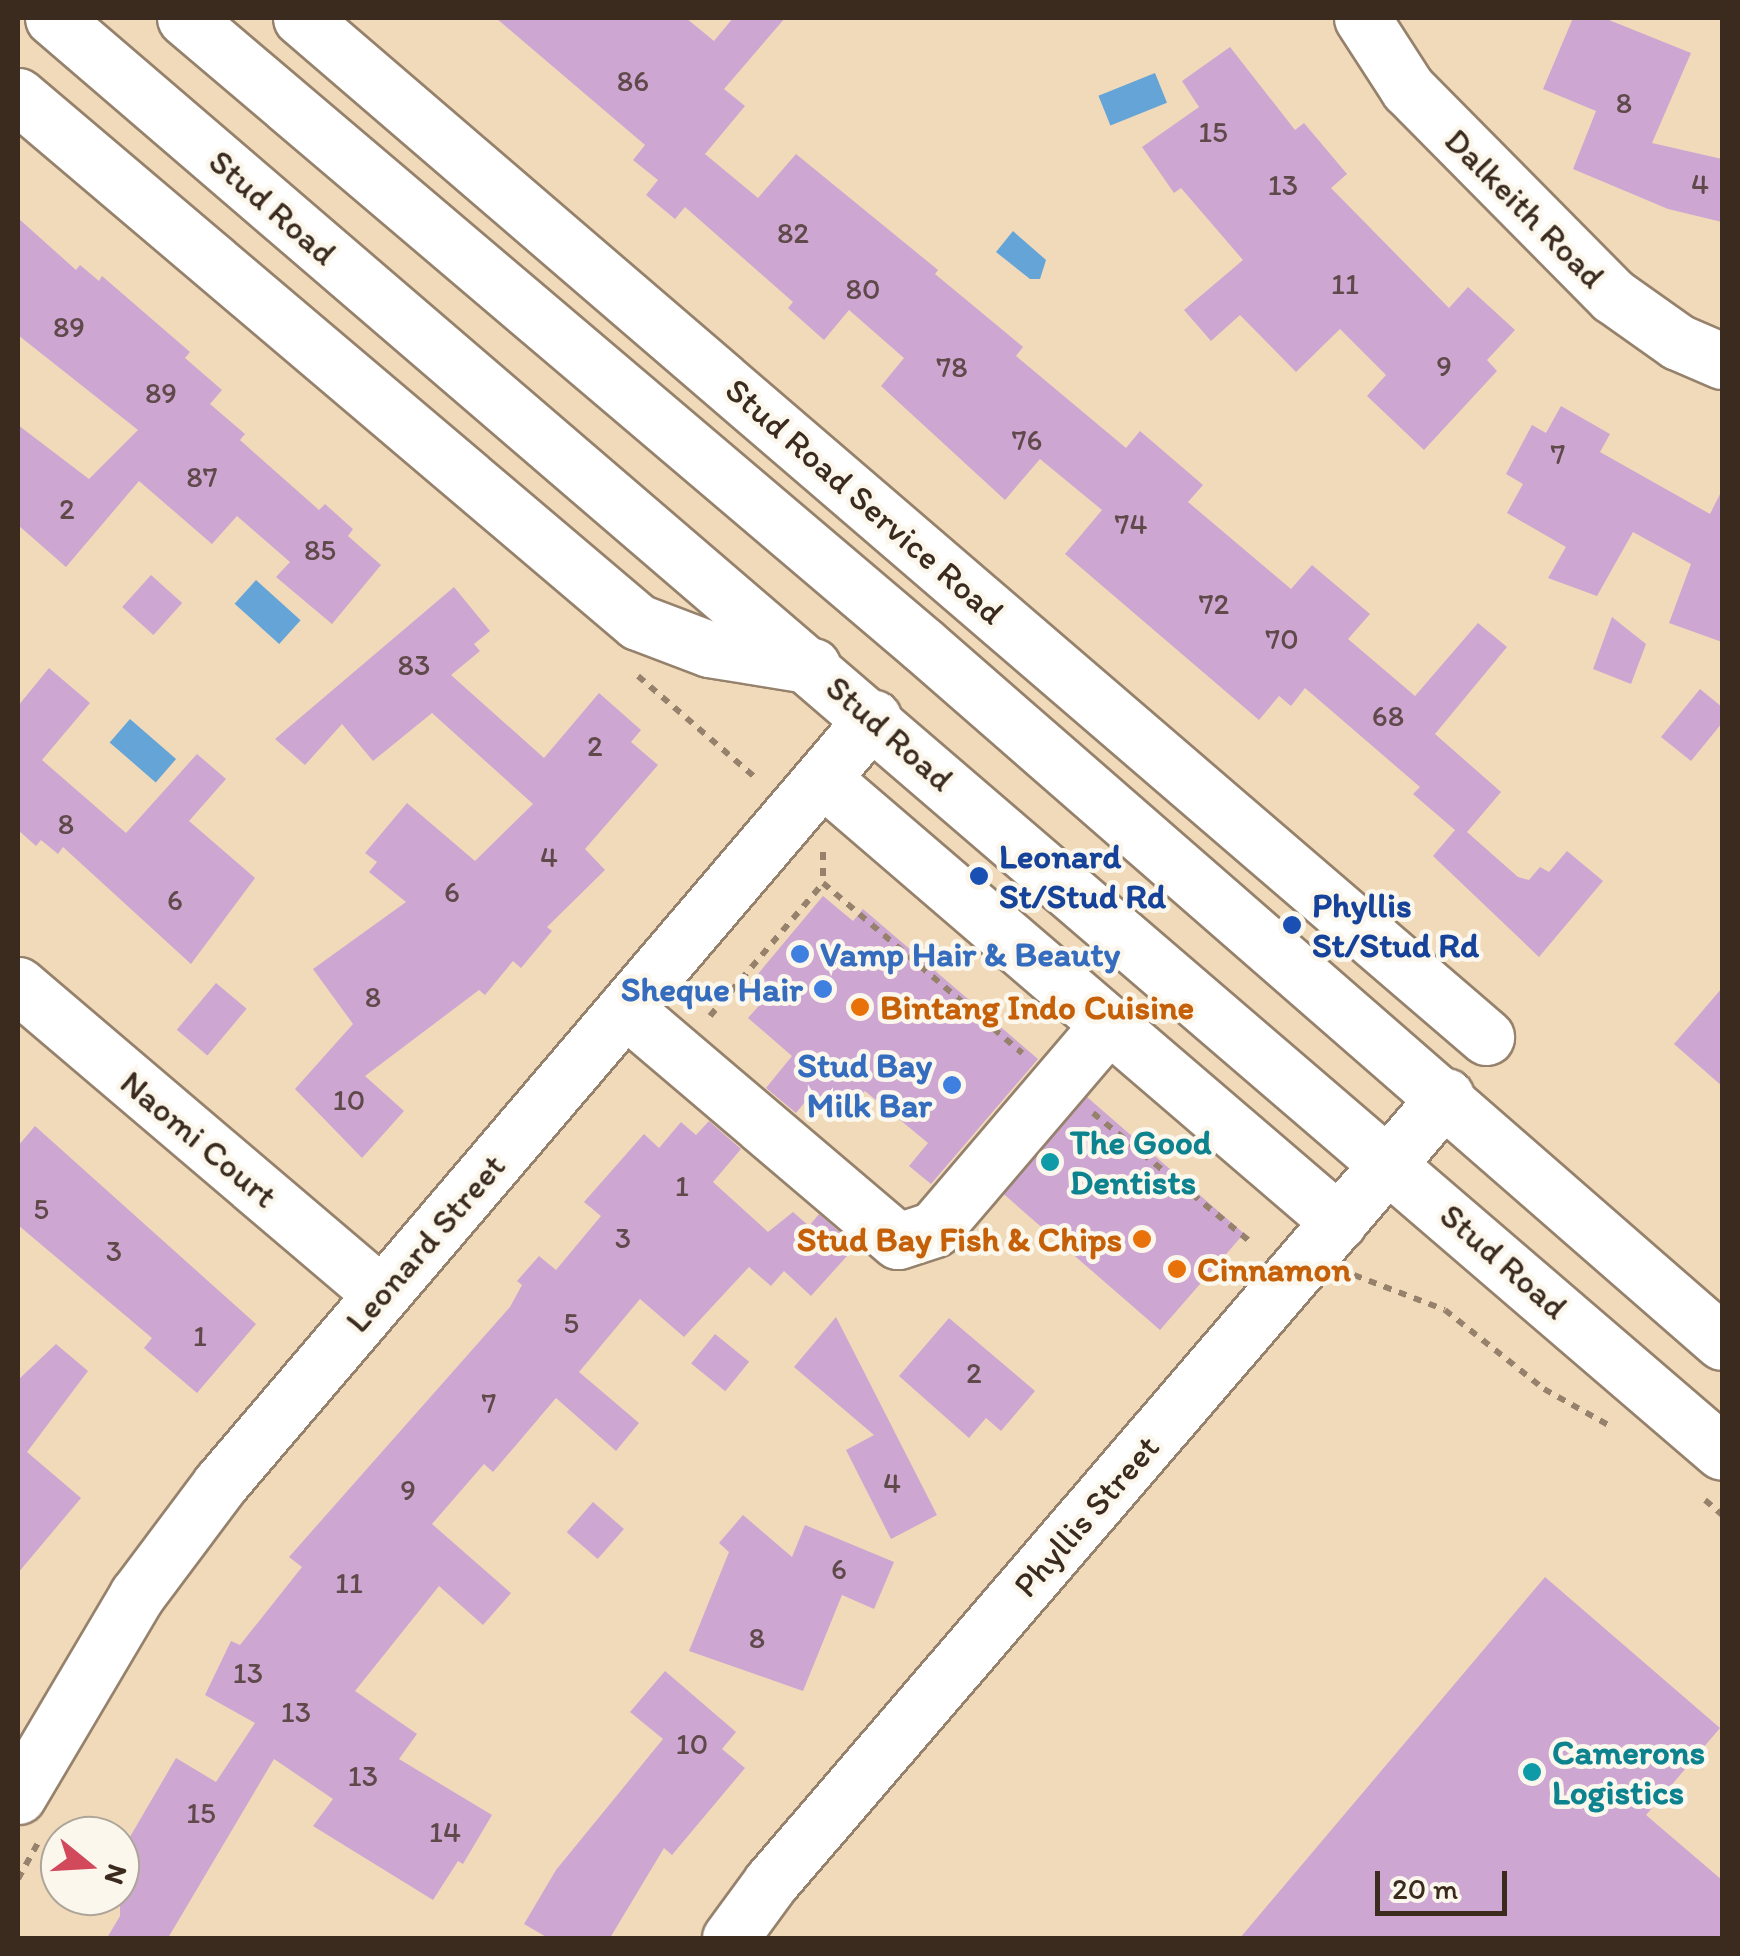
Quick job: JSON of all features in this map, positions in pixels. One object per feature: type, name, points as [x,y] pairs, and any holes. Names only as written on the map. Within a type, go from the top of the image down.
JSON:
[{"type":"street","name":"Stud Road","points":[[53,18],[1391,1161],[1634,1409],[1708,1471]]},
{"type":"street","points":[[185,18],[1436,1088],[1711,1332],[1634,1409]]},
{"type":"street","name":"Stud Road Service Road","points":[[301,18],[1486,1037]]},
{"type":"street","name":"Dalkeith Road","points":[[1362,18],[1408,89],[1613,296],[1678,342],[1722,361]]},
{"type":"street","points":[[18,96],[638,622],[708,649],[812,666]]},
{"type":"street","name":"Leonard Street","points":[[18,1796],[167,1552],[381,1294],[872,718]]},
{"type":"street","points":[[823,779],[1338,1222]]},
{"type":"street","name":"Naomi Court","points":[[18,985],[381,1294]]},
{"type":"street","points":[[1428,986],[1436,1088]]},
{"type":"street","points":[[625,1010],[898,1241],[934,1229],[1108,1025]]},
{"type":"street","name":"Phyllis Street","points":[[730,1938],[771,1882],[1391,1161],[1436,1088]]},
{"type":"path","points":[[702,1025],[824,884]]},
{"type":"path","points":[[1361,1276],[1445,1310],[1544,1389],[1634,1409]]},
{"type":"path","points":[[1708,1471],[1722,1515]]},
{"type":"water","points":[[1155,73],[1167,103],[1110,126],[1098,96]]},
{"type":"water","points":[[1013,231],[1046,260],[1040,279],[1030,279],[996,252]]},
{"type":"water","points":[[256,580],[301,620],[279,644],[235,604]]},
{"type":"water","points":[[130,719],[176,759],[156,782],[110,742]]},
{"type":"building","points":[[496,18],[686,18],[714,41],[733,18],[785,18],[724,89],[745,106],[705,154],[758,198],[796,154],[938,270],[935,274],[1023,347],[1016,356],[1126,448],[1140,431],[1203,485],[1188,502],[1291,589],[1312,565],[1370,614],[1348,639],[1415,696],[1478,623],[1507,647],[1435,734],[1501,792],[1467,832],[1518,877],[1529,880],[1540,867],[1549,872],[1567,851],[1603,881],[1539,957],[1433,856],[1455,830],[1413,794],[1420,787],[1305,688],[1291,706],[1279,696],[1259,720],[1065,554],[1102,510],[1040,459],[1005,500],[881,386],[904,358],[849,310],[824,340],[788,308],[793,302],[685,207],[675,219],[646,195],[658,180],[633,160],[645,145]]},
{"type":"building","points":[[1573,18],[1604,18],[1691,53],[1652,143],[1722,159],[1722,222],[1668,209],[1573,169],[1596,111],[1543,89]]},
{"type":"building","points":[[1230,47],[1295,130],[1304,123],[1347,174],[1331,188],[1449,308],[1468,287],[1515,330],[1487,360],[1497,371],[1424,450],[1367,396],[1386,375],[1340,329],[1296,372],[1240,315],[1211,341],[1184,310],[1243,260],[1181,188],[1174,193],[1142,147],[1199,107],[1182,81]]},
{"type":"building","points":[[18,218],[76,270],[80,265],[99,281],[102,276],[190,352],[185,358],[222,390],[210,404],[245,434],[240,440],[319,510],[325,504],[353,529],[348,536],[381,565],[332,624],[276,577],[290,562],[237,516],[212,544],[139,481],[66,567],[18,525],[18,425],[89,479],[138,430],[18,335]]},
{"type":"building","points":[[1561,406],[1610,434],[1600,452],[1710,514],[1722,490],[1722,642],[1669,623],[1691,564],[1633,532],[1597,596],[1548,578],[1566,547],[1507,513],[1523,484],[1506,474],[1532,425],[1546,433]]},
{"type":"building","points":[[151,575],[182,603],[153,635],[122,607]]},
{"type":"building","points":[[454,587],[490,631],[474,644],[480,651],[451,675],[544,758],[599,693],[641,730],[631,742],[658,765],[585,849],[605,870],[547,927],[552,931],[521,968],[513,961],[485,995],[479,990],[365,1076],[404,1111],[362,1158],[295,1089],[353,1024],[313,969],[406,902],[369,872],[377,862],[365,853],[407,803],[475,861],[533,804],[432,713],[373,761],[342,724],[305,765],[275,739]]},
{"type":"building","points":[[1612,617],[1646,644],[1631,684],[1593,669]]},
{"type":"building","points":[[49,668],[90,703],[42,760],[126,833],[197,754],[226,779],[189,821],[255,878],[191,964],[63,847],[58,854],[41,840],[36,846],[18,830],[18,706]]},
{"type":"building","points":[[1700,689],[1722,707],[1722,723],[1691,761],[1661,737]]},
{"type":"building","points":[[823,896],[853,921],[863,909],[1038,1059],[931,1184],[909,1166],[928,1143],[865,1091],[843,1116],[814,1091],[796,1113],[766,1088],[792,1056],[748,1018],[763,1001],[747,987]]},
{"type":"building","points":[[216,983],[247,1009],[207,1055],[177,1030]]},
{"type":"building","points":[[1722,988],[1722,1086],[1674,1044]]},
{"type":"building","points":[[1087,1097],[1244,1233],[1160,1330],[1003,1194]]},
{"type":"building","points":[[709,1121],[741,1149],[713,1182],[768,1232],[793,1212],[809,1226],[819,1214],[856,1246],[811,1296],[784,1271],[771,1286],[749,1267],[684,1337],[640,1299],[579,1372],[639,1423],[616,1451],[556,1398],[493,1472],[484,1464],[432,1524],[511,1593],[483,1625],[439,1586],[355,1691],[417,1734],[399,1759],[492,1815],[463,1864],[458,1861],[433,1900],[313,1826],[333,1799],[274,1759],[168,1938],[107,1938],[120,1916],[140,1916],[140,1820],[176,1758],[216,1782],[255,1723],[205,1695],[231,1641],[240,1645],[302,1567],[289,1557],[510,1307],[522,1285],[517,1281],[539,1256],[556,1270],[601,1216],[584,1202],[644,1134],[659,1148],[681,1122],[696,1135]]},
{"type":"building","points":[[35,1126],[256,1324],[197,1393],[144,1348],[152,1338],[18,1225],[18,1146]]},
{"type":"building","points":[[836,1317],[937,1515],[891,1539],[846,1450],[874,1435],[794,1367]]},
{"type":"building","points":[[949,1318],[1035,1391],[1001,1431],[986,1418],[969,1438],[899,1376]]},
{"type":"building","points":[[715,1334],[749,1362],[725,1391],[691,1364]]},
{"type":"building","points":[[56,1344],[88,1371],[27,1452],[81,1498],[18,1573],[18,1380]]},
{"type":"building","points":[[593,1502],[624,1529],[598,1559],[567,1532]]},
{"type":"building","points":[[743,1515],[792,1557],[805,1525],[894,1562],[874,1609],[842,1595],[803,1691],[689,1651],[729,1552],[719,1543]]},
{"type":"building","name":"Camerons Logistics","points":[[1545,1577],[1720,1728],[1646,1815],[1722,1880],[1722,1938],[1240,1938]]},
{"type":"building","points":[[665,1671],[736,1732],[722,1749],[745,1768],[672,1855],[664,1848],[610,1938],[548,1938],[524,1924],[556,1870],[663,1739],[630,1712]]},
{"type":"place","name":"Leonard St/Stud Rd","points":[[979,876]]},
{"type":"place","name":"Phyllis St/Stud Rd","points":[[1292,925]]},
{"type":"place","name":"Vamp Hair & Beauty","points":[[800,954]]},
{"type":"place","name":"Sheque Hair","points":[[823,989]]},
{"type":"place","name":"Bintang Indo Cuisine","points":[[860,1007]]},
{"type":"place","name":"Stud Bay Milk Bar","points":[[952,1085]]},
{"type":"place","name":"The Good Dentists","points":[[1050,1162]]},
{"type":"place","name":"Stud Bay Fish & Chips","points":[[1142,1239]]},
{"type":"place","name":"Cinnamon","points":[[1177,1269]]},
{"type":"place","name":"Camerons Logistics","points":[[1532,1772]]}]
